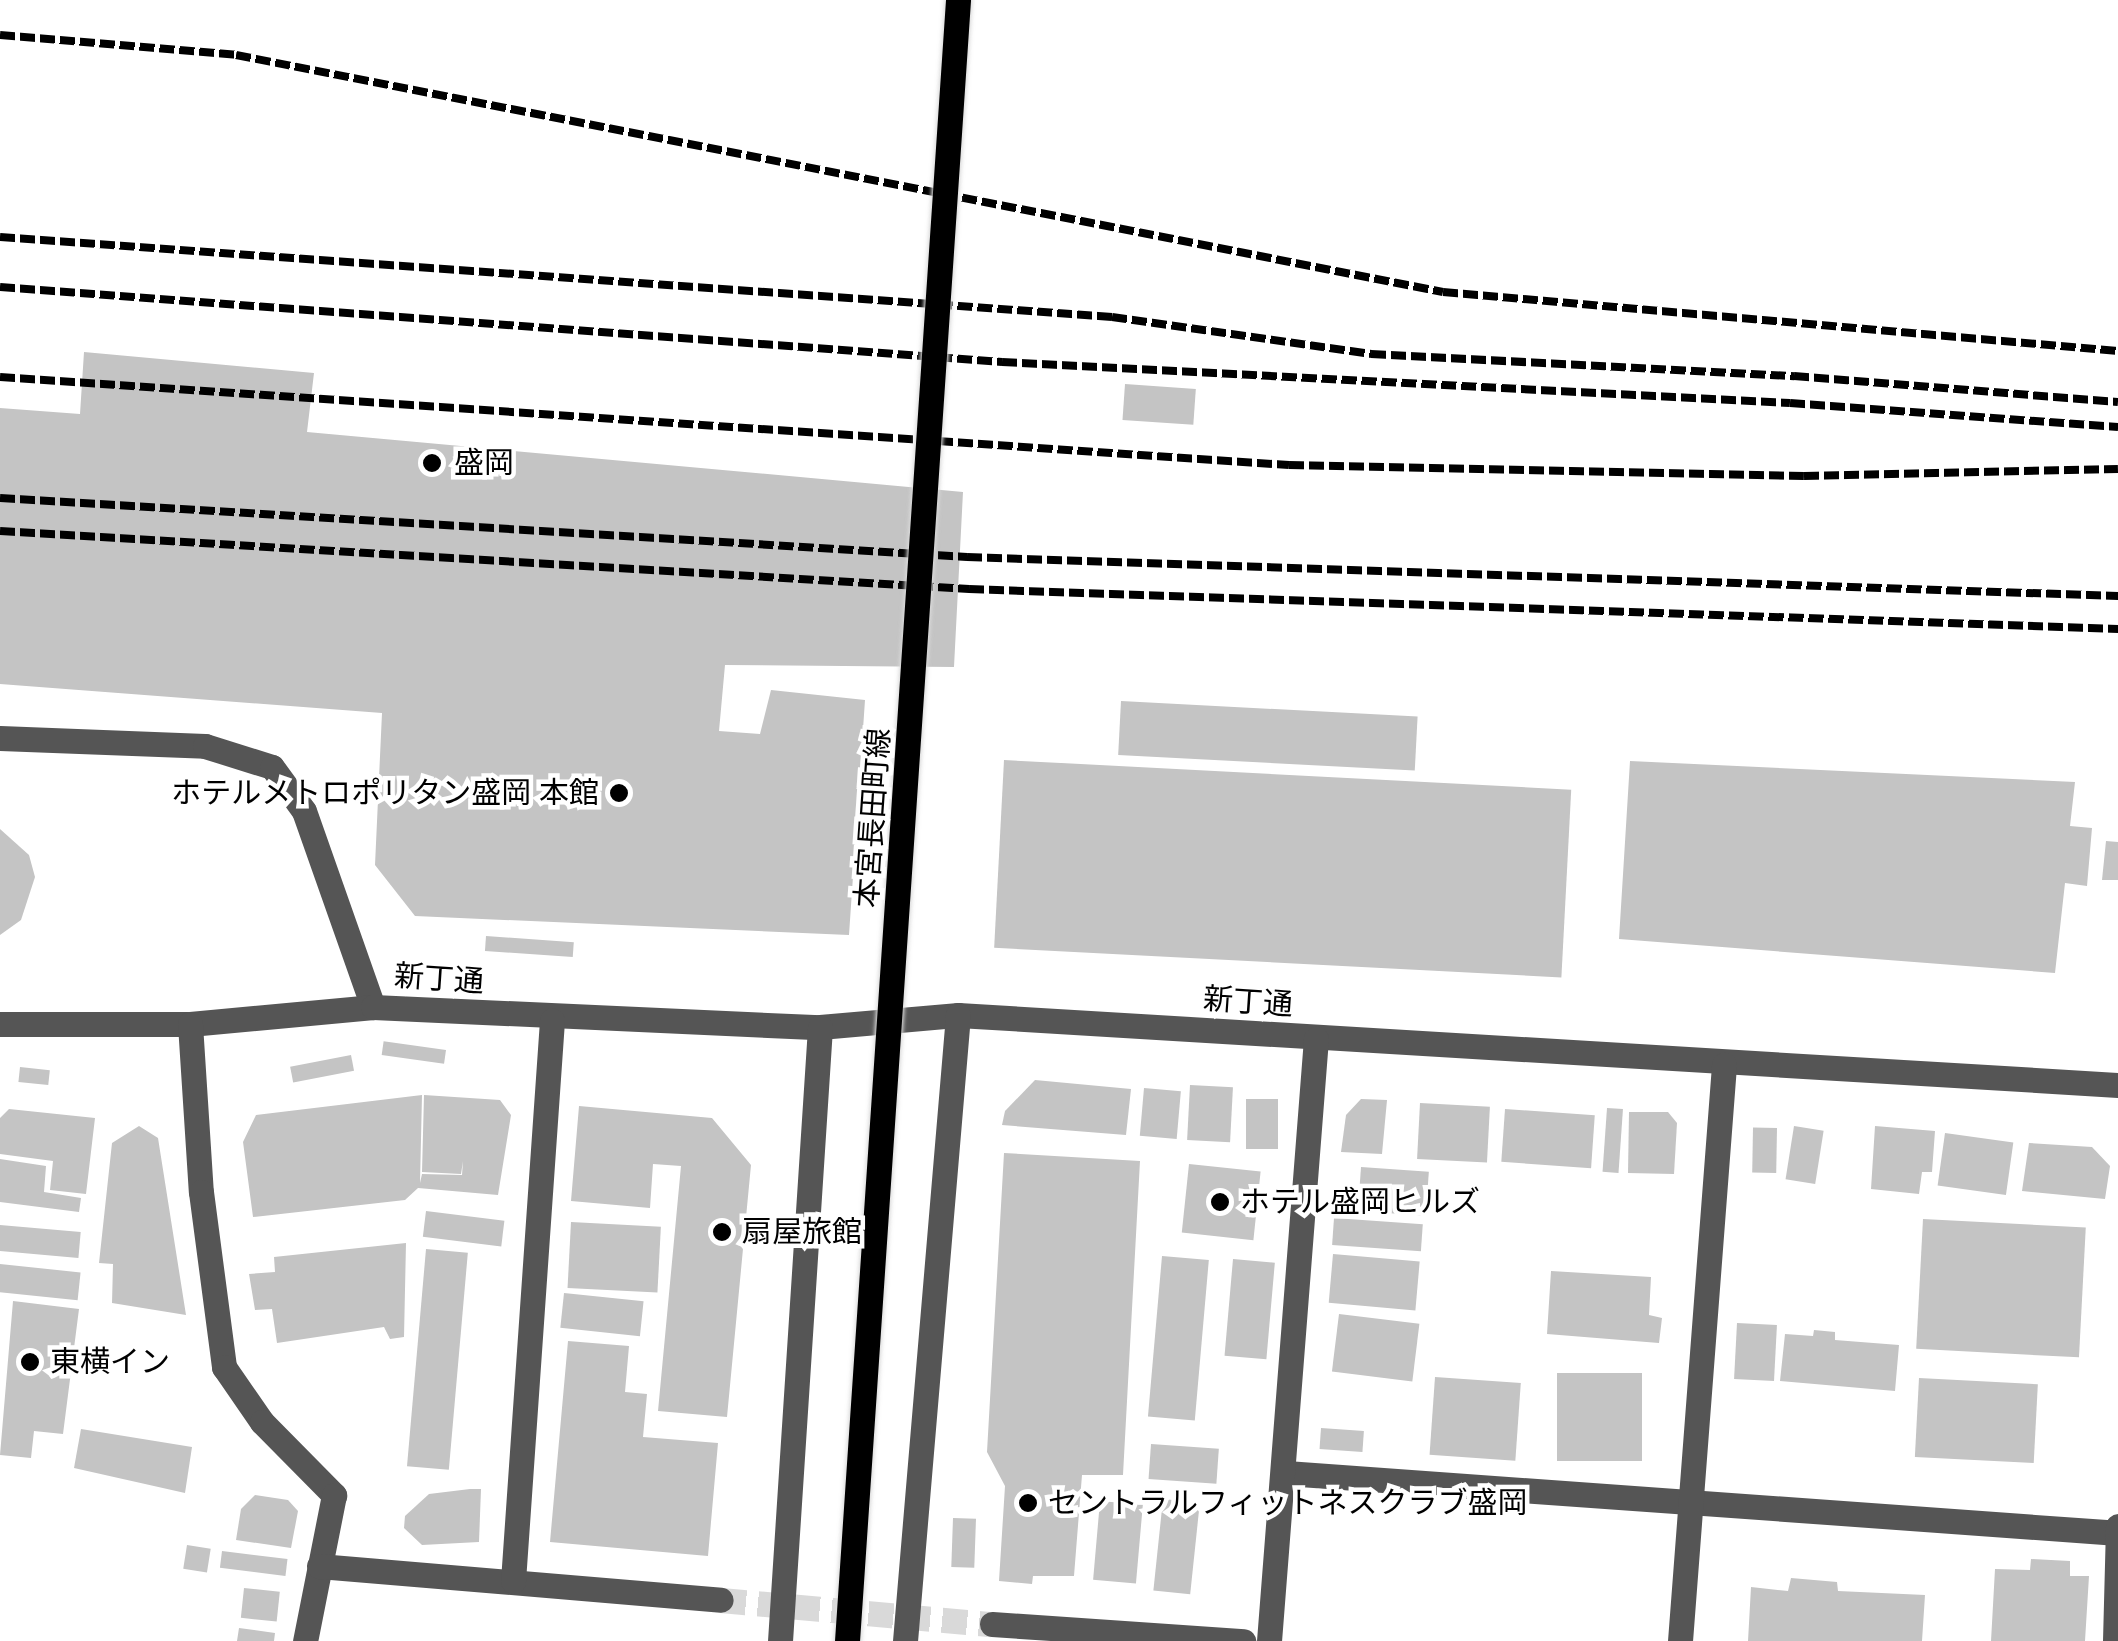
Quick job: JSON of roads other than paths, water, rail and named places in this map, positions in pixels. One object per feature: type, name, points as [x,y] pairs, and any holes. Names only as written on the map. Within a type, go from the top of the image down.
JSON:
[{"type":"main road","name":"本宮長田町線","points":[[847,1641],[958,0]]},
{"type":"street","points":[[0,738],[205,746],[272,767],[304,811],[373,1007]]},
{"type":"street","name":"新丁通","points":[[0,1024],[190,1024],[373,1007],[552,1020],[820,1027],[958,1015],[1724,1065],[2118,1085]]},
{"type":"street","points":[[905,1641],[958,1015]]},
{"type":"street","points":[[514,1582],[552,1020]]},
{"type":"street","points":[[190,1024],[201,1192],[224,1368],[262,1422],[334,1495],[305,1641]]},
{"type":"street","points":[[780,1641],[820,1027]]},
{"type":"street","points":[[1269,1641],[1286,1473],[1316,1040]]},
{"type":"street","points":[[1680,1641],[1724,1065]]},
{"type":"street","points":[[1286,1473],[2118,1531],[2115,1641]]},
{"type":"street","points":[[319,1566],[720,1600]]},
{"type":"street","points":[[992,1624],[1243,1641]]},
{"type":"tunnel","points":[[721,1600],[992,1624]]},
{"type":"railway","points":[[0,35],[236,55],[1443,292],[2118,351]]},
{"type":"railway","points":[[0,237],[1112,317],[1371,354],[1794,376],[2118,402]]},
{"type":"railway","points":[[0,287],[1002,362],[1790,403],[2118,427]]},
{"type":"railway","points":[[0,377],[1289,465],[1804,476],[2118,469]]},
{"type":"railway","points":[[0,498],[967,557],[2118,596]]},
{"type":"railway","points":[[0,531],[969,589],[2118,629]]},
{"type":"place","name":"盛岡","points":[[432,463]]},
{"type":"place","name":"ホテルメトロポリタン盛岡 本館","points":[[619,793]]},
{"type":"place","name":"ホテル盛岡ヒルズ","points":[[1220,1202]]},
{"type":"place","name":"扇屋旅館","points":[[722,1232]]},
{"type":"place","name":"東横イン","points":[[30,1362]]},
{"type":"place","name":"セントラルフィットネスクラブ盛岡","points":[[1028,1503]]}]
